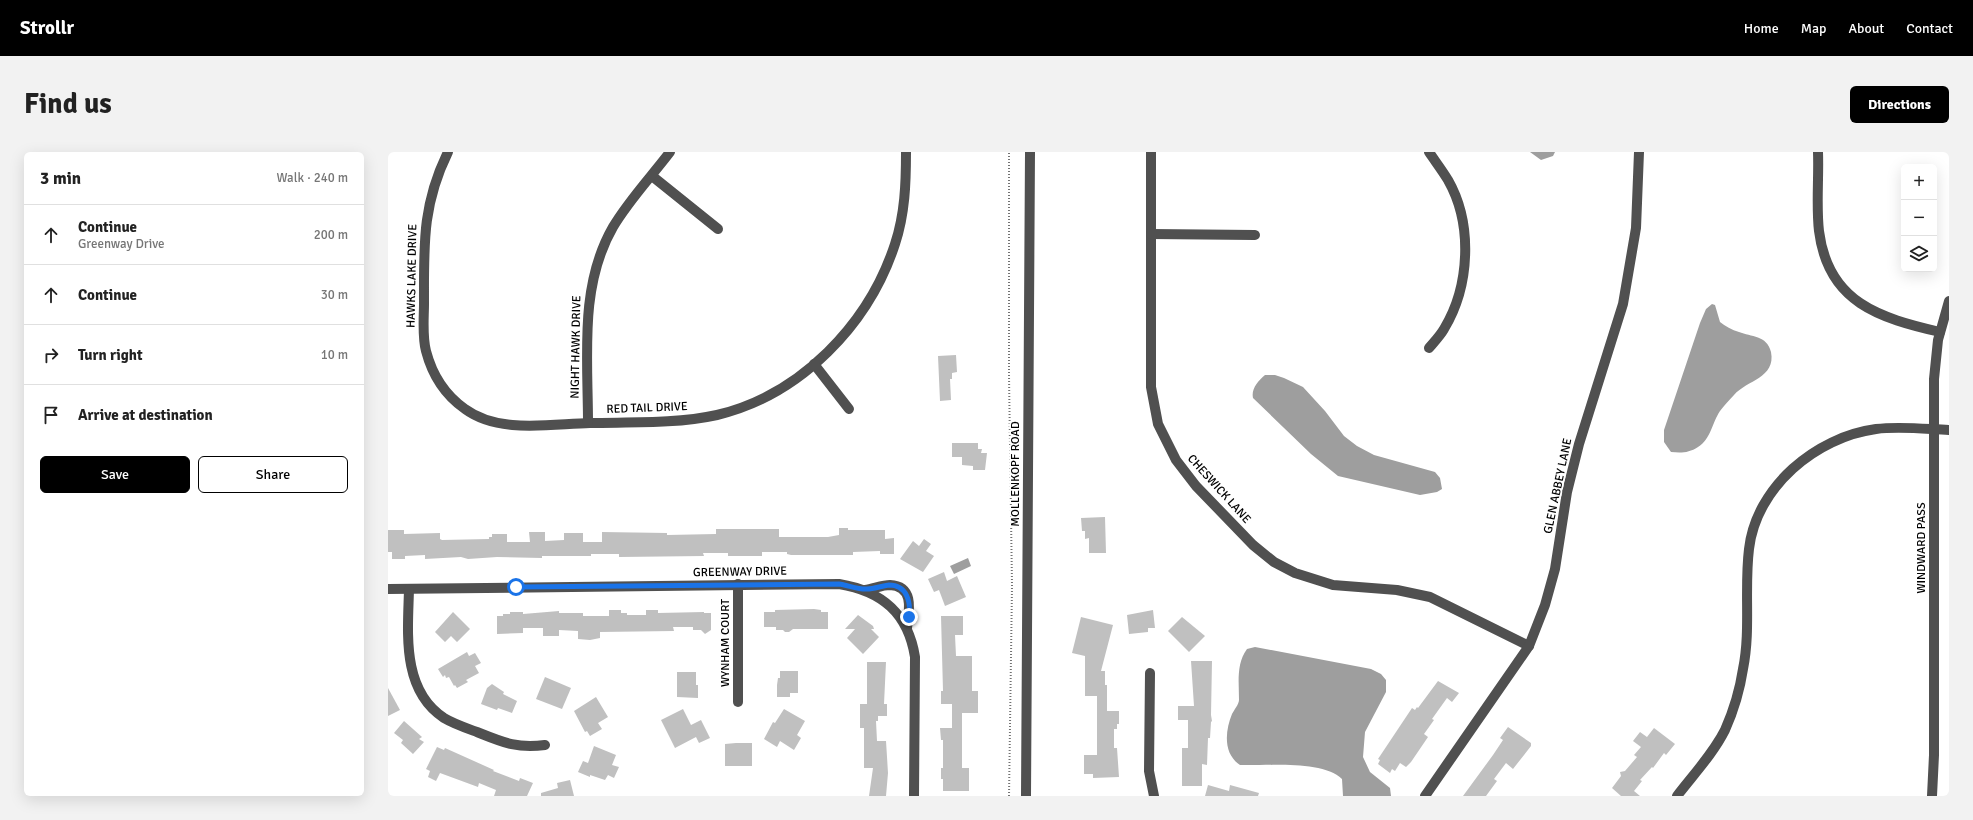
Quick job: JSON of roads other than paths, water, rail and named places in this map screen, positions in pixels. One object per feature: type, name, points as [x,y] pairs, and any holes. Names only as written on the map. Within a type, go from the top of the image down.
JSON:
[{"type":"street","name":"HAWKS LAKE DRIVE","points":[[448,152],[440,168],[426,214],[424,251],[424,340],[430,366],[450,397]]},
{"type":"street","name":"NIGHT HAWK DRIVE","points":[[588,423],[588,310],[592,284],[601,253],[613,227],[624,209],[670,152]]},
{"type":"street","name":"RED TAIL DRIVE","points":[[450,397],[464,409],[481,418],[504,424],[676,422],[720,414],[768,396],[791,382],[838,342],[872,296],[895,243],[906,184],[906,152]]},
{"type":"street","name":"MOLLENKOPF ROAD","points":[[1026,796],[1030,152]]},
{"type":"street","name":"CHESWICK LANE","points":[[1151,152],[1151,387],[1158,424],[1176,460],[1196,486],[1253,545],[1274,562],[1295,573],[1333,585],[1398,590],[1430,597],[1529,646]]},
{"type":"street","points":[[1429,152],[1448,181],[1460,210],[1464,228],[1465,257],[1464,272],[1452,313],[1444,330],[1429,348]]},
{"type":"street","name":"GLEN ABBEY LANE","points":[[1425,796],[1529,646],[1545,605],[1551,584],[1567,492],[1578,444],[1623,304],[1636,228],[1639,152]]},
{"type":"street","points":[[1818,152],[1819,230],[1822,249],[1839,284],[1852,297],[1878,315],[1890,320],[1940,332]]},
{"type":"street","points":[[652,176],[718,229]]},
{"type":"street","points":[[1151,234],[1255,235]]},
{"type":"street","name":"WINDWARD PASS","points":[[1932,796],[1934,755],[1935,359],[1940,332],[1949,301]]},
{"type":"street","points":[[814,364],[849,409]]},
{"type":"street","points":[[1677,796],[1708,756],[1724,730],[1736,700],[1743,670],[1746,644],[1747,572],[1749,547],[1757,518],[1774,489],[1790,471],[1816,451],[1835,440],[1876,429],[1949,430]]},
{"type":"street","name":"WYNHAM COURT","points":[[738,584],[738,702]]},
{"type":"street","name":"GREENWAY DRIVE","points":[[388,589],[839,584],[865,590],[888,604],[907,628],[915,657],[914,796]]},
{"type":"street","points":[[865,590],[890,585],[901,588],[910,600],[907,628]]},
{"type":"street","points":[[409,589],[410,663],[417,688],[426,701],[444,718],[498,741],[522,747],[544,745]]},
{"type":"street","points":[[1150,673],[1149,771],[1154,796]]}]
